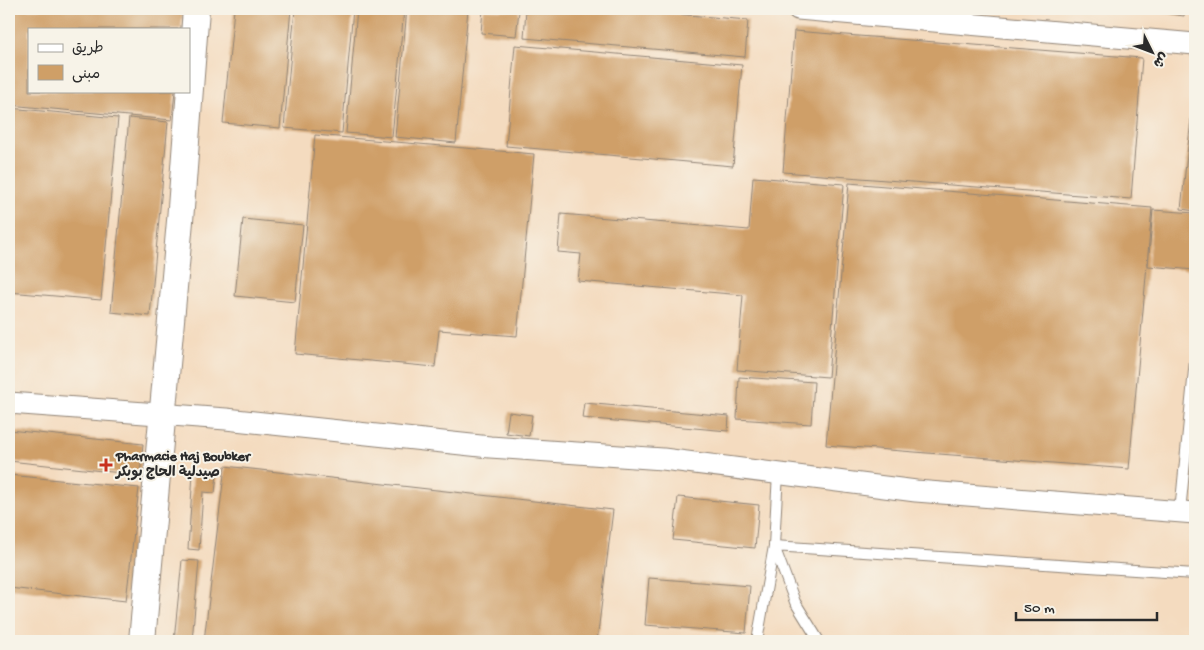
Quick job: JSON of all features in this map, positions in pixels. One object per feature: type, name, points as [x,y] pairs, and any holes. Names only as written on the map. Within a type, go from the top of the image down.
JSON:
[{"type":"street","points":[[190,78],[196,9]]},
{"type":"street","points":[[798,9],[1195,44]]},
{"type":"street","points":[[142,641],[189,92]]},
{"type":"street","points":[[9,403],[161,414],[490,446],[662,460],[916,491],[1188,513]]},
{"type":"lane","points":[[1188,513],[1195,360]]},
{"type":"lane","points":[[757,641],[774,546],[778,473]]},
{"type":"lane","points":[[774,546],[1195,574]]},
{"type":"lane","points":[[774,546],[794,602],[819,641]]},
{"type":"building","points":[[9,9],[183,9],[181,28],[28,28],[28,92],[175,92],[172,120],[9,105]]},
{"type":"building","points":[[234,9],[291,9],[280,128],[223,123]]},
{"type":"building","points":[[295,9],[353,9],[342,133],[284,128]]},
{"type":"building","points":[[357,9],[404,9],[392,137],[346,133]]},
{"type":"building","points":[[407,9],[468,9],[456,143],[395,137]]},
{"type":"building","points":[[483,9],[519,11],[516,36],[481,33]]},
{"type":"building","points":[[526,9],[616,9],[748,20],[745,57],[524,38]]},
{"type":"building","points":[[1137,9],[1185,9],[1184,16]]},
{"type":"building","points":[[794,31],[1142,58],[1131,199],[783,172]]},
{"type":"building","points":[[515,45],[742,65],[733,166],[506,146]]},
{"type":"building","points":[[1195,92],[1195,211],[1181,209]]},
{"type":"building","points":[[9,108],[118,118],[101,300],[9,292]]},
{"type":"building","points":[[129,118],[168,122],[150,316],[111,312]]},
{"type":"building","points":[[315,135],[534,154],[517,336],[439,330],[435,367],[295,354]]},
{"type":"building","points":[[753,177],[844,184],[828,377],[737,370],[743,295],[578,281],[581,254],[558,252],[561,214],[749,230]]},
{"type":"building","points":[[849,183],[1152,208],[1129,469],[826,445]]},
{"type":"building","points":[[1153,210],[1195,213],[1195,270],[1148,266]]},
{"type":"building","points":[[243,219],[303,225],[295,302],[235,296]]},
{"type":"building","points":[[739,377],[814,382],[811,424],[737,419]]},
{"type":"building","points":[[584,403],[729,416],[728,431],[582,418]]},
{"type":"building","points":[[509,412],[532,415],[529,436],[506,433]]},
{"type":"building","points":[[9,430],[143,444],[140,475],[9,461]]},
{"type":"building","points":[[225,466],[613,510],[597,641],[204,641]]},
{"type":"building","points":[[193,473],[217,474],[215,493],[203,492],[199,550],[188,549]]},
{"type":"building","points":[[9,475],[139,488],[126,601],[9,588]]},
{"type":"building","points":[[678,497],[759,505],[755,548],[673,540]]},
{"type":"building","points":[[182,560],[199,561],[192,641],[174,641]]},
{"type":"building","points":[[649,578],[750,586],[746,633],[645,625]]},
{"type":"place","name":"Pharmacie Haj Boubker صيدلية الحاج بوبكر","points":[[106,465]]}]
